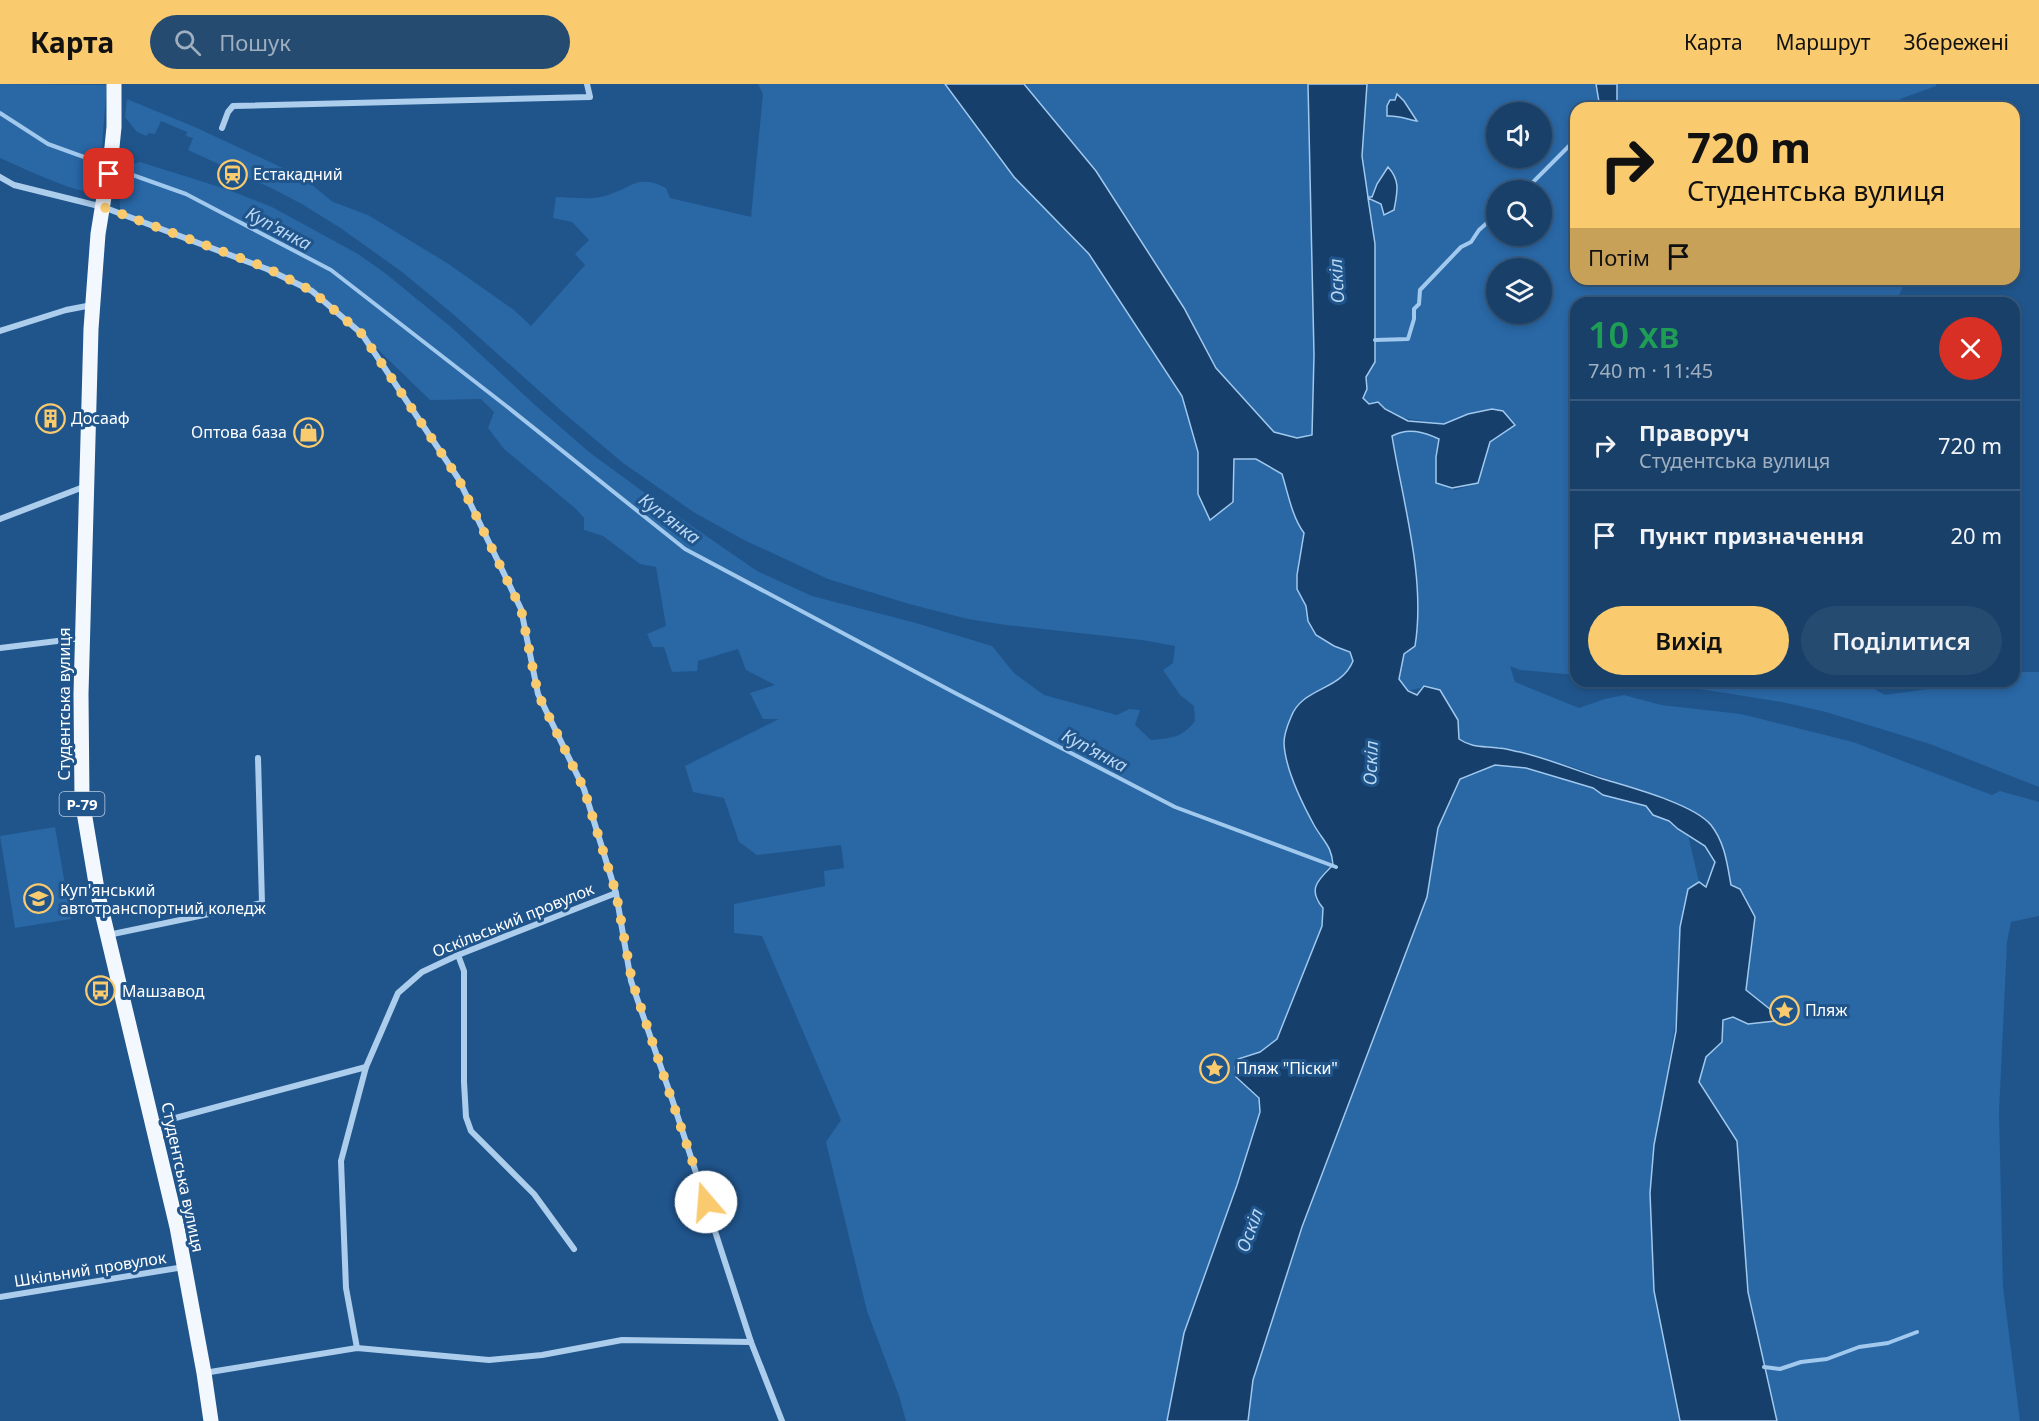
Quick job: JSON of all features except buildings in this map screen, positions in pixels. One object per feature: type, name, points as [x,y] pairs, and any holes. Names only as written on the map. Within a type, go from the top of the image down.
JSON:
[{"type":"main road","name":"Студентська вулиця","points":[[114,84],[114,127],[110,166],[98,234],[92,305],[82,638],[82,800],[98,896],[153,1124],[184,1267],[211,1421]]},
{"type":"street","points":[[222,128],[233,106],[590,97],[587,84]]},
{"type":"street","points":[[0,177],[14,185],[103,207],[267,268],[312,291],[362,334],[458,478],[521,609],[538,694],[584,789],[616,893],[632,981],[751,1342],[782,1421]]},
{"type":"street","points":[[0,331],[66,310],[92,305]]},
{"type":"street","points":[[0,519],[86,486]]},
{"type":"street","points":[[0,648],[82,638]]},
{"type":"street","points":[[108,935],[262,903],[258,758]]},
{"type":"street","name":"Оскільський провулок","points":[[357,1348],[346,1288],[341,1161],[366,1067],[398,993],[422,972],[458,955],[616,893]]},
{"type":"street","points":[[458,955],[464,971],[464,1082],[466,1117],[471,1131],[534,1194],[574,1249]]},
{"type":"street","points":[[153,1124],[366,1067]]},
{"type":"street","name":"Шкільний провулок","points":[[0,1297],[184,1267]]},
{"type":"street","points":[[204,1373],[357,1348],[489,1360],[542,1355],[622,1340],[751,1342]]},
{"type":"shaded area","points":[[0,84],[107,85],[99,181],[94,189],[89,191],[71,188],[0,158]]},
{"type":"shaded area","points":[[758,84],[948,84],[1014,177],[1089,254],[1182,396],[1198,452],[1198,494],[1233,501],[1234,459],[1256,458],[1282,474],[1294,515],[1304,535],[1297,589],[1306,606],[1308,621],[1334,646],[1350,652],[1353,661],[1339,678],[1303,700],[1291,718],[1287,734],[1286,749],[1292,776],[1333,850],[1332,861],[1320,879],[1315,899],[1323,908],[1322,926],[1277,1041],[1260,1052],[1238,1059],[1236,1077],[1259,1098],[1260,1112],[1237,1185],[1187,1325],[1167,1421],[906,1421],[867,1311],[826,1142],[841,1120],[762,936],[734,933],[734,904],[825,886],[824,871],[844,868],[841,845],[757,855],[739,842],[724,798],[693,792],[685,766],[779,719],[763,719],[750,693],[775,685],[746,670],[738,649],[698,661],[697,671],[672,672],[664,647],[653,647],[647,634],[666,626],[656,567],[640,564],[603,536],[584,530],[584,518],[576,509],[504,449],[488,428],[494,412],[481,399],[430,400],[362,334],[312,291],[287,278],[121,214],[120,190],[124,166],[140,162],[226,189],[272,207],[358,254],[385,273],[451,327],[589,452],[757,571],[812,596],[916,623],[992,646],[1014,673],[1044,695],[1117,715],[1129,709],[1140,710],[1135,725],[1151,740],[1181,734],[1195,721],[1194,706],[1180,695],[1163,670],[1173,663],[1175,646],[968,619],[828,579],[744,540],[695,513],[623,463],[453,314],[402,272],[342,229],[271,188],[188,150],[193,138],[186,136],[187,132],[161,121],[155,134],[148,133],[147,136],[137,132],[125,117],[127,99],[197,128],[302,177],[333,202],[368,215],[447,263],[514,310],[531,326],[585,265],[575,254],[589,240],[572,222],[553,218],[556,197],[596,198],[636,183],[649,182],[666,188],[670,198],[751,217],[763,94]]},
{"type":"shaded area","points":[[1024,84],[1308,84],[1314,330],[1312,436],[1297,438],[1274,432],[1220,373],[1184,308],[1096,171]]},
{"type":"shaded area","points":[[1367,84],[1936,84],[1936,86],[1900,99],[1900,102],[1570,102],[1570,285],[1904,285],[1898,297],[1570,297],[1570,674],[1520,670],[1510,666],[1515,682],[1579,708],[1624,695],[1661,705],[1741,714],[1853,742],[1992,795],[2000,791],[2039,802],[2039,916],[2011,922],[2007,942],[1999,1112],[2003,1287],[2020,1421],[1777,1421],[1748,1292],[1737,1141],[1699,1082],[1706,1057],[1722,1042],[1723,1020],[1733,1017],[1748,1024],[1740,889],[1728,883],[1688,809],[1567,765],[1504,749],[1476,747],[1461,778],[1495,765],[1526,768],[1593,788],[1603,795],[1646,806],[1653,815],[1669,821],[1670,825],[1671,823],[1688,835],[1699,882],[1687,893],[1679,939],[1677,1012],[1653,1158],[1657,1306],[1679,1421],[1248,1421],[1253,1380],[1306,1216],[1427,897],[1438,828],[1460,779],[1458,720],[1440,690],[1424,687],[1408,691],[1399,679],[1404,653],[1415,645],[1418,626],[1417,578],[1392,436],[1404,432],[1416,432],[1439,439],[1436,483],[1455,490],[1478,483],[1490,442],[1468,414],[1444,424],[1403,418],[1385,409],[1378,402],[1369,404],[1363,398],[1375,244],[1362,156]]},
{"type":"shaded area","points":[[2020,672],[2039,672],[2039,787],[1930,744],[1826,712],[1782,702],[1688,687],[1871,687],[1885,695],[1935,688],[2020,687]]},
{"type":"shaded area","points":[[55,827],[71,919],[15,928],[0,836]]},
{"type":"water","name":"Оскіл","points":[[945,84],[1024,84],[1096,171],[1184,308],[1216,368],[1274,432],[1297,438],[1312,435],[1314,355],[1308,84],[1367,84],[1362,156],[1368,197],[1372,197],[1388,167],[1395,177],[1397,187],[1394,210],[1384,215],[1381,204],[1368,198],[1375,244],[1375,362],[1366,377],[1367,389],[1363,398],[1369,404],[1378,402],[1385,409],[1408,421],[1444,424],[1468,414],[1492,409],[1503,411],[1515,425],[1490,442],[1478,483],[1452,488],[1436,483],[1439,439],[1416,432],[1398,433],[1392,436],[1412,541],[1418,594],[1415,646],[1404,654],[1399,679],[1408,691],[1417,695],[1424,686],[1440,690],[1458,720],[1459,739],[1464,742],[1531,755],[1660,797],[1703,817],[1716,832],[1725,854],[1731,885],[1740,889],[1755,917],[1746,990],[1776,1014],[1775,1021],[1748,1024],[1733,1017],[1723,1020],[1722,1042],[1706,1057],[1699,1082],[1737,1141],[1748,1292],[1777,1421],[1680,1421],[1654,1291],[1650,1193],[1654,1145],[1676,1031],[1680,927],[1688,889],[1699,882],[1706,887],[1715,862],[1705,846],[1669,821],[1653,815],[1646,806],[1603,795],[1593,788],[1526,768],[1495,765],[1460,779],[1438,828],[1427,897],[1302,1227],[1253,1380],[1248,1421],[1167,1421],[1184,1333],[1237,1185],[1260,1112],[1259,1098],[1236,1077],[1235,1067],[1238,1059],[1260,1052],[1277,1039],[1322,926],[1323,908],[1316,895],[1316,885],[1333,865],[1329,848],[1309,816],[1291,775],[1285,753],[1285,734],[1296,707],[1312,694],[1340,678],[1353,661],[1350,652],[1316,635],[1308,621],[1306,606],[1297,589],[1304,533],[1293,512],[1282,474],[1256,459],[1234,459],[1233,502],[1210,520],[1198,494],[1198,452],[1182,396],[1089,254],[1014,177]]},
{"type":"water","points":[[1596,84],[1617,84],[1617,102],[1599,102]]},
{"type":"water","points":[[1397,94],[1417,121],[1387,116],[1387,106],[1390,100],[1395,100]]},
{"type":"waterway","name":"Куп'янка","points":[[0,113],[48,144],[106,165]]},
{"type":"waterway","points":[[1535,180],[1570,145]]},
{"type":"waterway","name":"Куп'янка","points":[[113,168],[186,194],[331,270],[685,549],[1175,807],[1336,867]]},
{"type":"waterway","points":[[1375,340],[1408,339],[1414,319],[1414,309],[1419,304],[1420,290],[1461,247],[1471,242],[1486,224]]},
{"type":"waterway","points":[[1764,1367],[1780,1369],[1801,1362],[1827,1359],[1859,1347],[1888,1343],[1917,1332]]},
{"type":"place","name":"Естакадний","points":[[232,174]]},
{"type":"place","name":"Досааф","points":[[50,418]]},
{"type":"place","name":"Оптова база","points":[[308,432]]},
{"type":"place","name":"Куп'янський автотранспортний коледж","points":[[39,899]]},
{"type":"place","name":"Машзавод","points":[[101,991]]},
{"type":"place","name":"Пляж","points":[[1784,1010]]},
{"type":"place","name":"Пляж \"Піски\"","points":[[1215,1068]]},
{"type":"route","points":[[109,174],[103,207],[267,268],[312,291],[362,334],[458,478],[521,609],[538,694],[584,789],[616,893],[632,981],[706,1202]]}]
